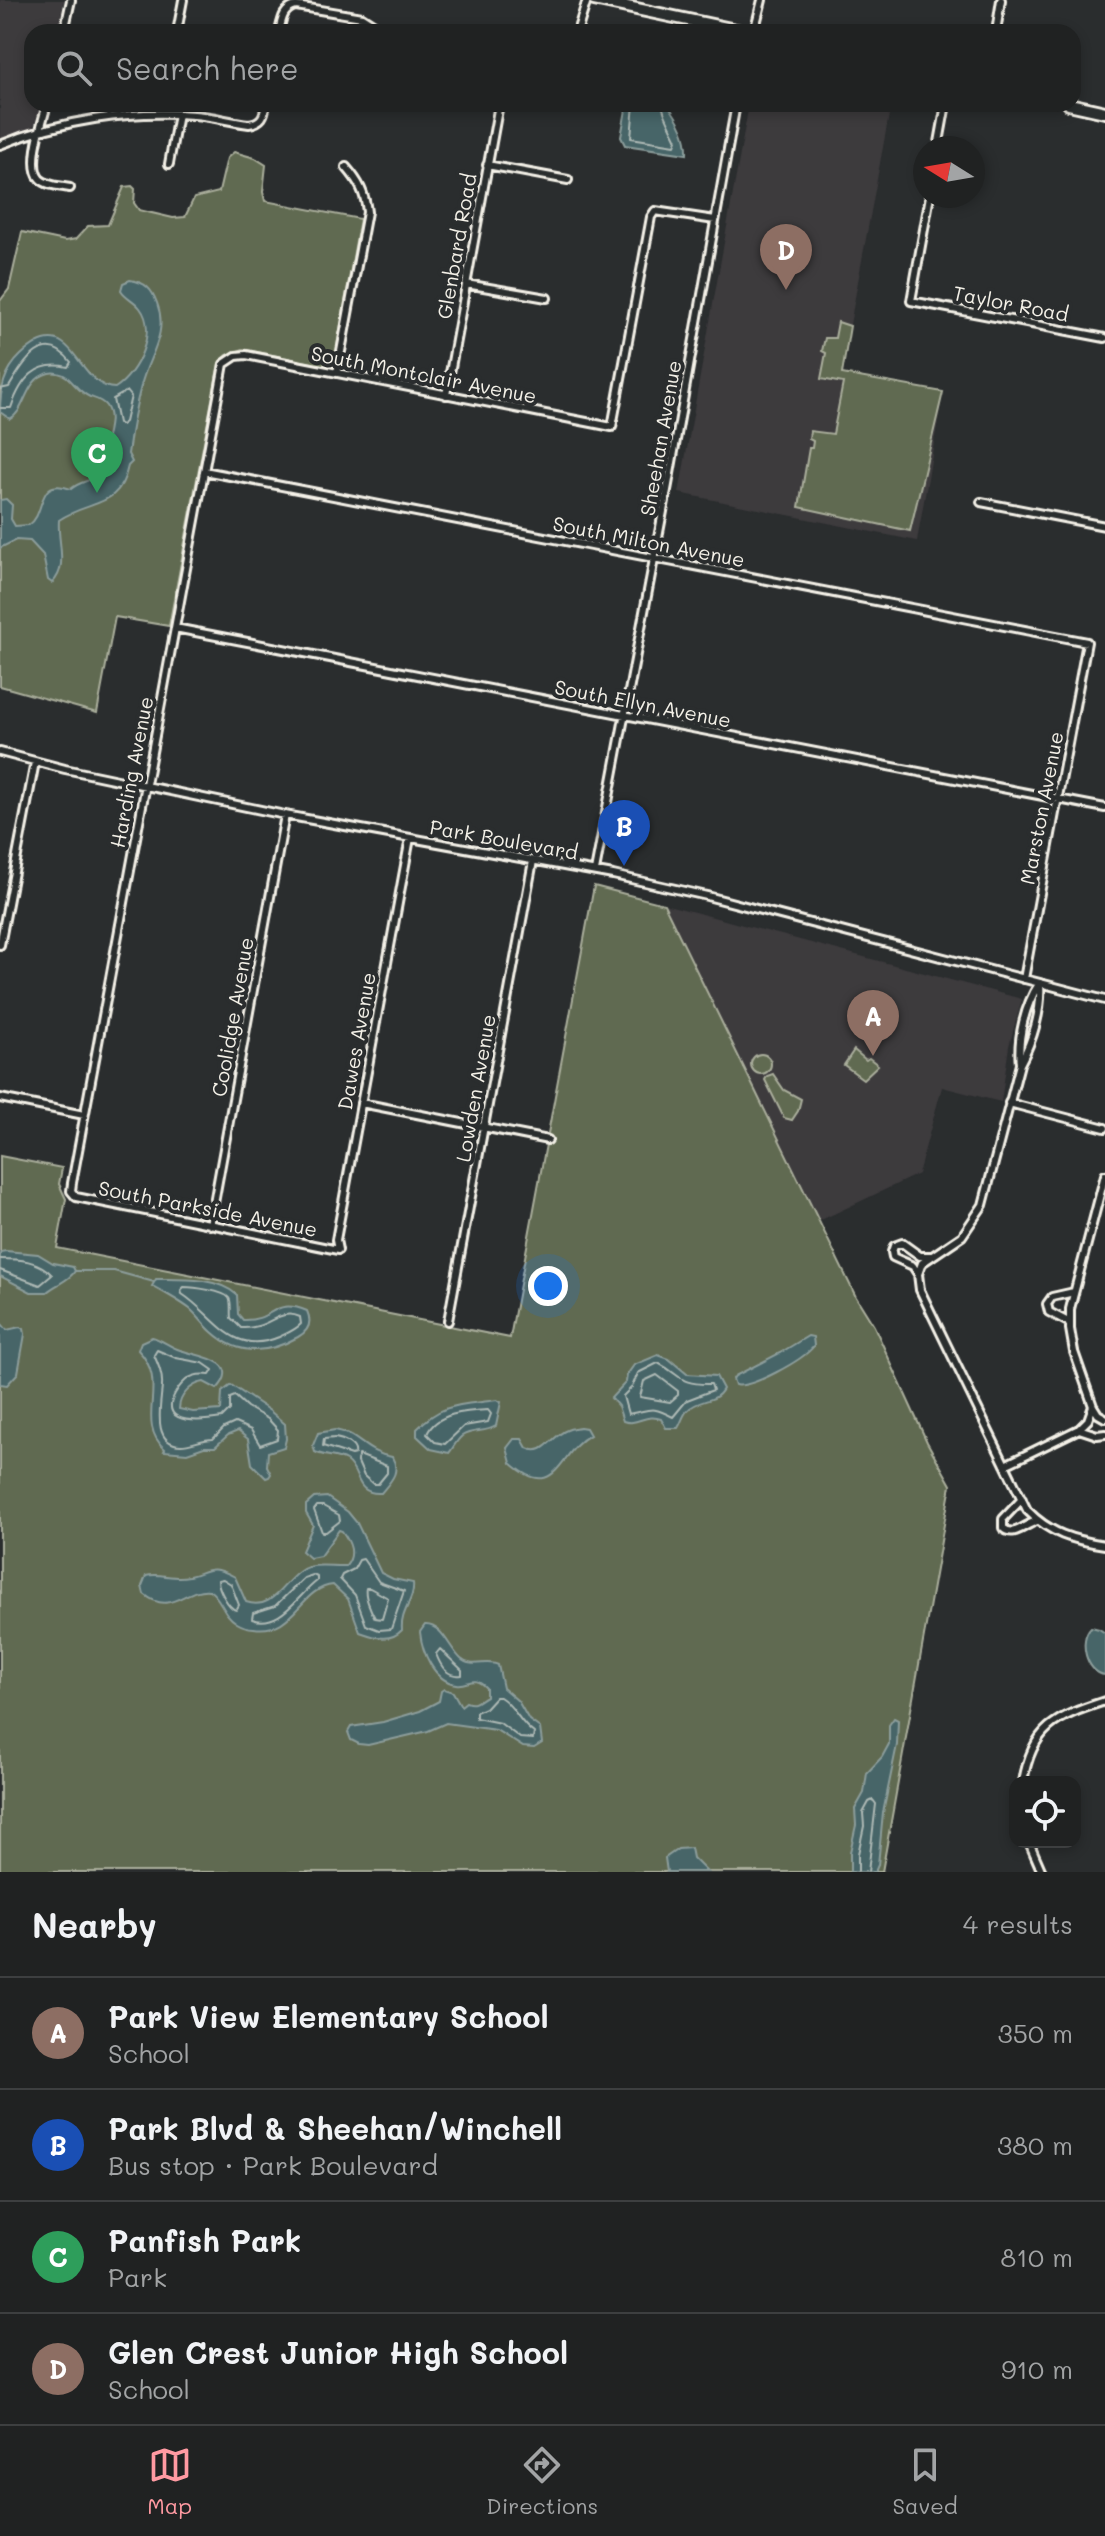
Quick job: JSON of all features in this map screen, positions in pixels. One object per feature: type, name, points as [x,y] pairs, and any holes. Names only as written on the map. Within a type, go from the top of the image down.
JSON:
[{"type":"main road","points":[[598,0],[708,24]]},
{"type":"main road","points":[[1081,107],[1105,112]]},
{"type":"street","points":[[66,24],[71,0]]},
{"type":"street","points":[[178,24],[183,0]]},
{"type":"street","points":[[581,24],[587,0]]},
{"type":"street","points":[[756,24],[762,0]]},
{"type":"street","points":[[997,24],[1001,0]]},
{"type":"street","points":[[281,24],[284,13],[289,7],[296,6],[362,17],[373,24]]},
{"type":"street","points":[[45,112],[34,164],[36,174],[44,182],[70,188]]},
{"type":"street","points":[[0,145],[40,131],[102,118],[178,114],[249,124],[258,122],[264,112]]},
{"type":"street","name":"Glenbard Road","points":[[446,395],[497,112]]},
{"type":"street","name":"Sheehan Avenue","points":[[595,871],[626,716],[735,112]]},
{"type":"street","points":[[940,136],[945,112]]},
{"type":"street","points":[[169,164],[178,114]]},
{"type":"street","points":[[487,165],[568,180]]},
{"type":"street","points":[[337,373],[367,212],[365,196],[358,180],[346,167]]},
{"type":"street","name":"Taylor Road","points":[[928,208],[911,301],[1105,338]]},
{"type":"street","name":"South Montclair Avenue","points":[[231,358],[246,355],[612,427],[651,217],[655,211],[666,211],[715,220]]},
{"type":"street","points":[[466,284],[547,298]]},
{"type":"street","name":"Harding Avenue","points":[[73,1194],[71,1188],[84,1115],[222,370],[231,358]]},
{"type":"street","name":"South Milton Avenue","points":[[204,471],[1087,642]]},
{"type":"street","points":[[981,502],[1105,526]]},
{"type":"street","name":"South Ellyn Avenue","points":[[175,628],[1105,808]]},
{"type":"street","name":"Marston Avenue","points":[[1024,979],[1087,642]]},
{"type":"street","name":"Park Boulevard","points":[[0,752],[285,815],[595,871],[707,896],[1105,1000]]},
{"type":"street","points":[[0,945],[35,762]]},
{"type":"street","name":"Coolidge Avenue","points":[[210,1225],[285,815]]},
{"type":"street","name":"Dawes Avenue","points":[[338,1250],[336,1240],[410,838]]},
{"type":"street","name":"Lowden Avenue","points":[[448,1321],[533,861]]},
{"type":"street","points":[[918,1274],[922,1263],[962,1236],[983,1205],[1020,1064],[1041,1001],[1040,983]]},
{"type":"street","points":[[0,1098],[84,1115]]},
{"type":"street","points":[[361,1103],[548,1140]]},
{"type":"street","points":[[1009,1103],[1105,1128]]},
{"type":"street","points":[[1105,1175],[1070,1309],[1074,1352],[1093,1406],[1105,1418]]},
{"type":"street","name":"South Parkside Avenue","points":[[73,1194],[83,1200],[338,1250]]},
{"type":"street","points":[[931,1256],[920,1256],[905,1244],[894,1246],[892,1252],[893,1257],[913,1266],[918,1274],[920,1290],[1022,1499],[1037,1521],[1066,1538],[1105,1545]]},
{"type":"street","points":[[1070,1323],[1049,1312],[1047,1304],[1052,1297],[1074,1292]]},
{"type":"street","points":[[1005,1465],[1079,1429],[1088,1420],[1093,1406]]},
{"type":"street","points":[[1079,1429],[1097,1435],[1105,1434]]},
{"type":"street","points":[[1022,1499],[1003,1519],[1003,1528],[1014,1532],[1027,1523],[1037,1521]]},
{"type":"street","points":[[1025,1776],[1032,1748],[1045,1729],[1069,1713],[1105,1701]]},
{"type":"street","points":[[1032,1848],[1042,1872]]},
{"type":"shaded area","points":[[0,0],[64,0],[60,24],[24,24],[24,112],[38,112],[33,128],[0,141]]},
{"type":"shaded area","points":[[748,112],[890,112],[841,373],[943,392],[917,541],[679,493]]},
{"type":"shaded area","points":[[664,904],[1022,999],[1009,1046],[1001,1102],[942,1087],[918,1174],[819,1221]]},
{"type":"green space","points":[[234,152],[266,165],[265,201],[360,219],[335,357],[331,364],[322,365],[243,349],[227,355],[219,363],[169,626],[115,617],[97,713],[0,686],[0,301],[9,289],[22,232],[65,241],[76,239],[88,226],[108,225],[124,187],[132,186],[135,189],[134,203],[139,210],[173,218],[185,217],[194,198],[219,192],[227,158]]},
{"type":"green space","points":[[838,322],[850,326],[842,374],[943,392],[910,531],[799,507],[809,448],[812,448],[810,431],[833,434],[843,383],[821,379],[826,353],[822,351],[825,338],[835,338]]},
{"type":"green space","points":[[594,886],[664,904],[856,1297],[874,1326],[927,1442],[951,1485],[882,1872],[0,1872],[0,1156],[62,1168],[59,1184],[66,1199],[57,1248],[510,1338]]},
{"type":"green space","points":[[854,1050],[878,1065],[863,1079],[844,1065]]},
{"type":"green space","points":[[761,1054],[768,1057],[771,1064],[768,1071],[761,1074],[754,1071],[751,1064],[754,1057]]},
{"type":"green space","points":[[773,1074],[784,1090],[801,1099],[792,1120],[784,1118],[765,1080]]},
{"type":"water","points":[[626,112],[673,112],[682,128],[687,154],[625,145],[621,137]]},
{"type":"water","points":[[130,280],[144,284],[153,294],[161,325],[135,411],[128,454],[132,462],[118,490],[110,497],[59,520],[61,562],[52,583],[48,580],[43,555],[30,541],[16,540],[0,548],[0,500],[6,499],[12,505],[11,519],[15,526],[29,525],[52,487],[71,489],[105,471],[109,462],[106,444],[109,411],[103,402],[83,393],[65,376],[51,373],[35,381],[20,409],[10,419],[0,412],[2,389],[7,374],[21,355],[38,342],[52,339],[63,343],[102,384],[115,388],[131,373],[146,340],[145,317],[121,290],[123,283]]},
{"type":"water","points":[[0,1252],[38,1254],[53,1263],[73,1267],[75,1271],[47,1292],[31,1292],[0,1276]]},
{"type":"water","points":[[156,1279],[199,1280],[229,1289],[237,1295],[238,1314],[243,1320],[261,1317],[280,1308],[296,1307],[307,1311],[308,1326],[298,1337],[276,1347],[243,1349],[222,1340],[190,1309],[152,1286]]},
{"type":"water","points":[[0,1322],[7,1330],[20,1327],[25,1334],[18,1373],[7,1385],[0,1384]]},
{"type":"water","points":[[808,1336],[813,1337],[814,1346],[799,1359],[753,1383],[735,1385],[735,1376]]},
{"type":"water","points":[[152,1337],[176,1349],[215,1361],[222,1365],[225,1372],[217,1389],[204,1382],[190,1388],[183,1395],[179,1409],[193,1412],[221,1410],[222,1392],[231,1385],[285,1424],[284,1447],[268,1452],[269,1477],[266,1478],[252,1464],[248,1439],[238,1431],[228,1435],[215,1447],[187,1453],[164,1451],[152,1426],[152,1375],[138,1350],[141,1342]]},
{"type":"water","points":[[658,1355],[669,1359],[687,1374],[716,1376],[723,1389],[716,1397],[688,1410],[678,1428],[666,1428],[661,1419],[656,1418],[623,1421],[618,1406],[611,1398],[626,1382],[634,1365]]},
{"type":"water","points":[[497,1400],[501,1402],[496,1426],[462,1436],[449,1453],[431,1449],[417,1436],[417,1429],[426,1420],[444,1409]]},
{"type":"water","points":[[586,1428],[590,1435],[548,1477],[526,1474],[511,1463],[507,1448],[514,1439],[522,1439],[527,1448],[539,1450],[561,1433]]},
{"type":"water","points":[[335,1430],[350,1435],[375,1452],[392,1457],[395,1472],[381,1493],[366,1490],[346,1461],[315,1452],[313,1445],[318,1433]]},
{"type":"water","points":[[327,1497],[348,1512],[357,1523],[381,1573],[413,1583],[402,1630],[397,1634],[382,1638],[360,1632],[348,1599],[333,1585],[312,1594],[288,1618],[268,1628],[250,1628],[237,1623],[209,1590],[162,1603],[144,1594],[142,1586],[146,1576],[188,1576],[217,1570],[235,1577],[246,1602],[263,1603],[305,1568],[346,1566],[351,1557],[351,1548],[342,1531],[339,1530],[320,1556],[310,1558],[302,1551],[313,1525],[306,1513],[306,1505],[314,1498]]},
{"type":"water","points":[[425,1625],[441,1632],[465,1662],[498,1665],[503,1688],[518,1701],[529,1720],[540,1728],[542,1743],[534,1748],[523,1747],[496,1730],[446,1723],[428,1731],[368,1745],[351,1740],[348,1732],[351,1727],[420,1711],[439,1701],[444,1689],[453,1692],[461,1706],[466,1702],[475,1703],[486,1696],[486,1688],[478,1682],[456,1684],[435,1672],[421,1640],[420,1632]]},
{"type":"water","points":[[1091,1627],[1105,1633],[1105,1675],[1093,1668],[1086,1655],[1085,1640]]},
{"type":"water","points":[[894,1718],[898,1720],[897,1745],[883,1813],[878,1865],[875,1872],[850,1872],[855,1809],[864,1793],[867,1773],[889,1744],[889,1725]]},
{"type":"water","points":[[691,1848],[693,1858],[707,1872],[667,1872],[665,1858],[678,1849]]},
{"type":"waterway","points":[[75,1271],[114,1271],[154,1282]]},
{"type":"place","name":"Glen Crest Junior High School","points":[[786,290]]},
{"type":"place","name":"Panfish Park","points":[[97,493]]},
{"type":"place","name":"Park Blvd & Sheehan/Winchell","points":[[624,866]]},
{"type":"place","name":"Park View Elementary School","points":[[873,1056]]}]
